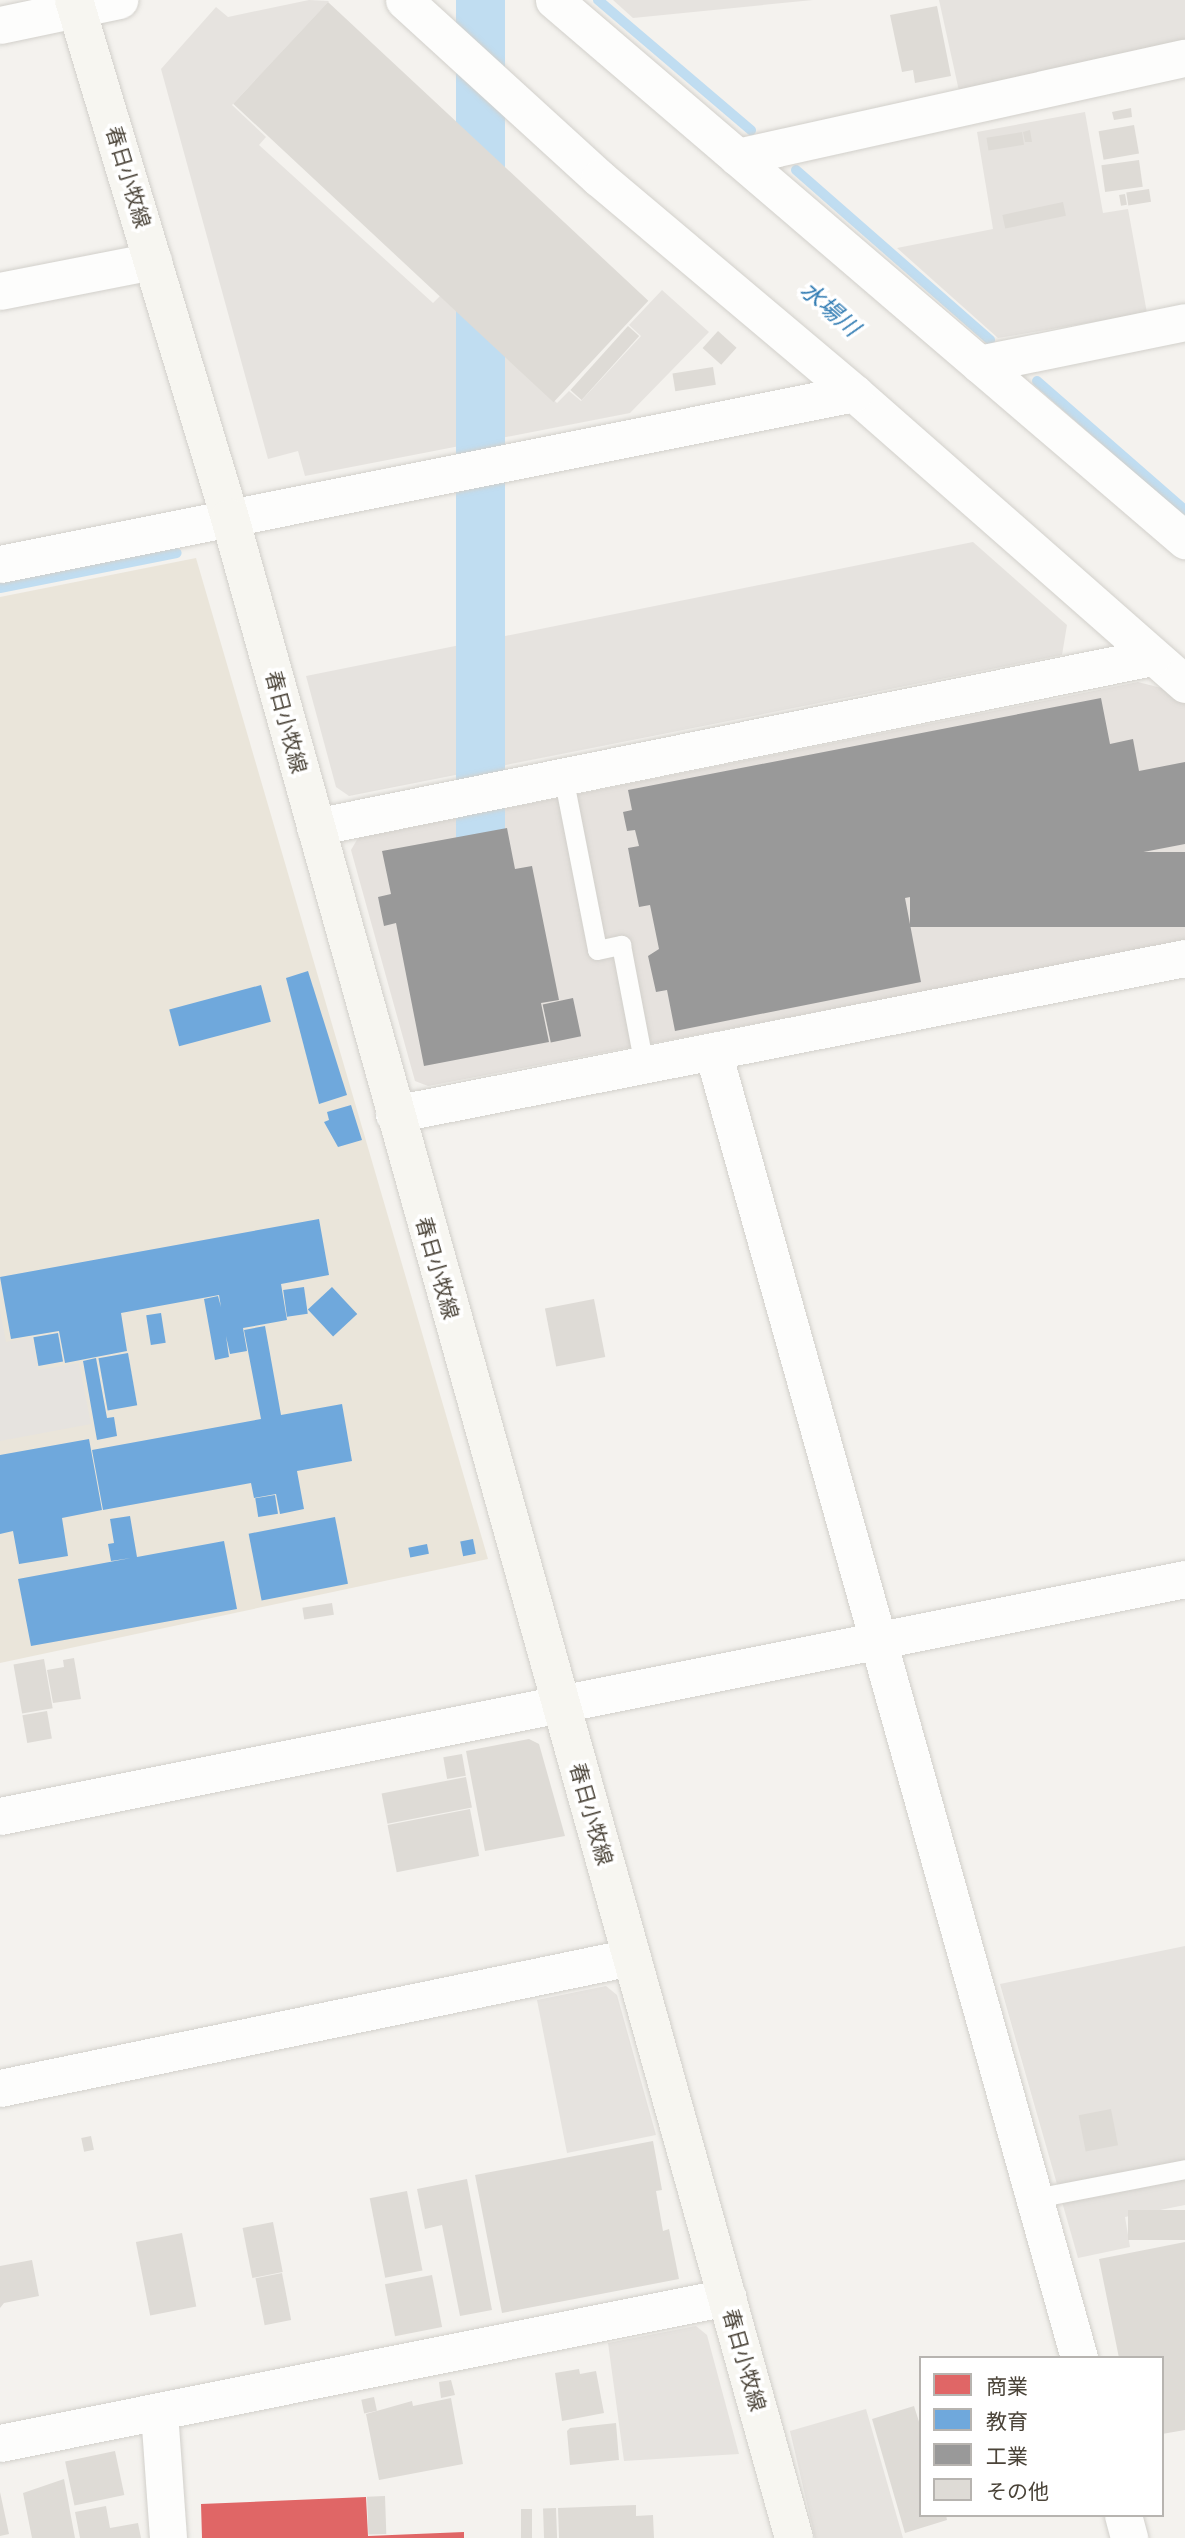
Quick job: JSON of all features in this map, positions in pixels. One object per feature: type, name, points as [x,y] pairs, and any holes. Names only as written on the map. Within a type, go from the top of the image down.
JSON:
[{"type":"main road","name":"春日小牧線","points":[[76,5],[230,517],[394,1114],[794,2538]]},
{"type":"street","points":[[0,25],[76,5],[119,0]]},
{"type":"street","points":[[404,0],[599,178],[854,393],[1185,684]]},
{"type":"street","points":[[554,0],[1185,540]]},
{"type":"street","points":[[737,157],[1185,58]]},
{"type":"street","points":[[0,291],[153,261]]},
{"type":"street","points":[[979,364],[1185,322]]},
{"type":"street","points":[[0,564],[854,393]]},
{"type":"street","points":[[315,827],[1152,657]]},
{"type":"street","points":[[394,1114],[1185,958]]},
{"type":"street","points":[[713,1052],[1078,2356]]},
{"type":"street","points":[[0,1816],[1185,1579]]},
{"type":"street","points":[[0,2088],[632,1957]]},
{"type":"street","points":[[0,2443],[727,2297]]},
{"type":"street","points":[[159,2412],[168,2538]]},
{"type":"street","points":[[1124,2517],[1129,2538]]},
{"type":"lane","points":[[563,776],[597,950],[621,945],[644,1066]]},
{"type":"lane","points":[[1035,2198],[1185,2169]]},
{"type":"shaded area","points":[[309,0],[329,1],[232,105],[266,137],[259,145],[433,303],[440,296],[557,403],[569,391],[581,401],[641,336],[629,325],[662,290],[709,332],[630,413],[305,476],[298,451],[268,459],[161,69],[216,7],[228,17]]},
{"type":"shaded area","points":[[613,0],[813,0],[633,18]]},
{"type":"shaded area","points":[[939,0],[1185,0],[1185,44],[959,91]]},
{"type":"shaded area","points":[[1085,112],[1103,213],[1128,209],[1147,313],[998,338],[897,248],[993,229],[977,132]]},
{"type":"shaded area","points":[[973,542],[1067,625],[1062,655],[349,796],[336,787],[306,676]]},
{"type":"shaded area","points":[[196,558],[488,1559],[0,1663],[0,597]]},
{"type":"shaded area","points":[[1138,682],[1173,691],[1185,701],[1185,942],[428,1086],[415,1081],[351,850],[358,838]]},
{"type":"shaded area","points":[[0,1311],[6,1342],[32,1337],[38,1370],[79,1363],[91,1424],[0,1441]]},
{"type":"shaded area","points":[[1185,1946],[1185,2205],[1125,2217],[1130,2247],[1078,2258],[1000,1984]]},
{"type":"shaded area","points":[[606,1986],[617,1995],[656,2135],[567,2153],[537,2000]]},
{"type":"shaded area","points":[[696,2326],[707,2335],[739,2454],[624,2461],[608,2343]]},
{"type":"shaded area","points":[[866,2409],[903,2538],[815,2538],[790,2431]]},
{"type":"water","points":[[456,0],[505,0],[505,971],[456,971]]},
{"type":"building: 商業","points":[[366,2497],[368,2536],[464,2532],[464,2538],[202,2538],[201,2504]]},
{"type":"building: 教育","points":[[308,971],[347,1095],[319,1104],[286,978]]},
{"type":"building: 教育","points":[[261,985],[271,1022],[179,1046],[169,1010]]},
{"type":"building: 教育","points":[[351,1105],[362,1140],[338,1147],[324,1122],[329,1120],[327,1112]]},
{"type":"building: 教育","points":[[319,1219],[329,1275],[281,1284],[287,1320],[243,1328],[247,1351],[230,1354],[226,1336],[229,1357],[215,1360],[204,1299],[218,1296],[221,1307],[219,1295],[121,1313],[127,1351],[65,1363],[59,1331],[11,1339],[0,1277]]},
{"type":"building: 教育","points":[[304,1287],[308,1314],[287,1317],[283,1290]]},
{"type":"building: 教育","points":[[332,1287],[357,1314],[333,1337],[308,1310]]},
{"type":"building: 教育","points":[[161,1313],[166,1343],[151,1345],[146,1315]]},
{"type":"building: 教育","points":[[265,1326],[281,1415],[342,1404],[352,1461],[297,1471],[304,1509],[280,1514],[276,1494],[254,1498],[251,1483],[103,1510],[92,1450],[261,1419],[244,1330]]},
{"type":"building: 教育","points":[[58,1333],[63,1362],[38,1366],[33,1337]]},
{"type":"building: 教育","points":[[128,1353],[137,1405],[108,1410],[98,1358]]},
{"type":"building: 教育","points":[[96,1358],[107,1418],[114,1417],[117,1436],[97,1440],[83,1361]]},
{"type":"building: 教育","points":[[89,1439],[102,1510],[62,1518],[68,1556],[19,1564],[13,1531],[0,1534],[0,1455]]},
{"type":"building: 教育","points":[[275,1495],[278,1514],[258,1517],[255,1498]]},
{"type":"building: 教育","points":[[130,1516],[137,1557],[224,1541],[237,1609],[31,1646],[18,1579],[131,1558],[111,1561],[108,1544],[114,1543],[110,1519]]},
{"type":"building: 教育","points":[[335,1517],[348,1584],[262,1601],[249,1534]]},
{"type":"building: 教育","points":[[473,1539],[476,1554],[463,1556],[460,1541]]},
{"type":"building: 教育","points":[[427,1544],[429,1554],[410,1557],[408,1548]]},
{"type":"building: 工業","points":[[1101,698],[1110,744],[1133,739],[1139,771],[1185,762],[1185,844],[905,898],[921,982],[675,1031],[667,990],[656,992],[648,956],[659,949],[650,905],[639,907],[628,848],[639,846],[635,830],[627,831],[623,812],[632,810],[628,790]]},
{"type":"building: 工業","points":[[507,828],[515,869],[532,866],[559,1000],[541,1003],[549,1042],[424,1066],[396,923],[384,926],[378,897],[391,894],[382,851]]},
{"type":"building: 工業","points":[[910,852],[1185,852],[1185,927],[910,927]]},
{"type":"building: 工業","points":[[573,998],[581,1036],[551,1043],[543,1004]]},
{"type":"building: その他","points":[[328,2],[648,301],[554,402],[233,104]]},
{"type":"building: その他","points":[[937,6],[951,76],[915,83],[913,70],[902,72],[890,15]]},
{"type":"building: その他","points":[[1131,108],[1132,117],[1114,120],[1112,112]]},
{"type":"building: その他","points":[[1134,125],[1139,154],[1104,160],[1099,131]]},
{"type":"building: その他","points":[[1030,130],[1032,142],[1025,142],[1023,132]]},
{"type":"building: その他","points":[[1022,132],[1024,145],[988,150],[986,138]]},
{"type":"building: その他","points":[[1139,160],[1143,187],[1105,192],[1101,165]]},
{"type":"building: その他","points":[[1149,189],[1151,202],[1128,205],[1126,193]]},
{"type":"building: その他","points":[[1125,194],[1127,205],[1121,206],[1119,195]]},
{"type":"building: その他","points":[[1063,202],[1066,216],[1005,229],[1002,215]]},
{"type":"building: その他","points":[[628,326],[639,336],[582,400],[570,390]]},
{"type":"building: その他","points":[[718,331],[737,348],[721,365],[703,348]]},
{"type":"building: その他","points":[[713,367],[716,385],[675,391],[673,373]]},
{"type":"building: その他","points":[[594,1299],[605,1357],[556,1366],[545,1309]]},
{"type":"building: その他","points":[[332,1603],[334,1615],[304,1620],[302,1608]]},
{"type":"building: その他","points":[[74,1658],[81,1699],[53,1703],[47,1670],[64,1667],[63,1660]]},
{"type":"building: その他","points":[[44,1659],[53,1708],[22,1714],[13,1664]]},
{"type":"building: その他","points":[[47,1711],[52,1739],[27,1743],[22,1715]]},
{"type":"building: その他","points":[[529,1739],[539,1744],[565,1836],[485,1851],[466,1751]]},
{"type":"building: その他","points":[[462,1754],[466,1776],[447,1779],[443,1757]]},
{"type":"building: その他","points":[[466,1777],[472,1807],[387,1824],[382,1793]]},
{"type":"building: その他","points":[[470,1809],[479,1856],[397,1872],[388,1825]]},
{"type":"building: その他","points":[[1111,2109],[1118,2145],[1086,2152],[1079,2115]]},
{"type":"building: その他","points":[[91,2136],[94,2150],[84,2152],[81,2138]]},
{"type":"building: その他","points":[[653,2141],[662,2190],[656,2191],[663,2231],[669,2229],[679,2279],[502,2313],[475,2175]]},
{"type":"building: その他","points":[[467,2179],[492,2310],[460,2316],[442,2225],[425,2229],[417,2189]]},
{"type":"building: その他","points":[[407,2191],[422,2271],[385,2278],[370,2198]]},
{"type":"building: その他","points":[[1128,2210],[1185,2210],[1185,2240],[1128,2240]]},
{"type":"building: その他","points":[[273,2222],[283,2272],[252,2278],[243,2228]]},
{"type":"building: その他","points":[[182,2233],[196,2307],[150,2316],[136,2242]]},
{"type":"building: その他","points":[[1185,2242],[1185,2430],[1164,2434],[1164,2356],[1119,2356],[1099,2259]]},
{"type":"building: その他","points":[[32,2260],[39,2296],[4,2303],[0,2308],[0,2266]]},
{"type":"building: その他","points":[[282,2273],[291,2320],[265,2325],[255,2278]]},
{"type":"building: その他","points":[[432,2275],[442,2327],[395,2336],[385,2284]]},
{"type":"building: その他","points":[[579,2369],[580,2374],[596,2371],[604,2413],[562,2421],[555,2373]]},
{"type":"building: その他","points":[[451,2380],[455,2395],[441,2398],[439,2382]]},
{"type":"building: その他","points":[[374,2397],[377,2411],[364,2413],[361,2400]]},
{"type":"building: その他","points":[[451,2398],[463,2464],[379,2480],[366,2414],[412,2401],[413,2406]]},
{"type":"building: その他","points":[[914,2406],[919,2422],[919,2517],[946,2517],[947,2520],[905,2533],[872,2419]]},
{"type":"building: その他","points":[[616,2423],[619,2460],[570,2465],[567,2431],[570,2428]]},
{"type":"building: その他","points":[[115,2451],[124,2495],[74,2506],[65,2462]]},
{"type":"building: その他","points":[[64,2479],[75,2538],[32,2538],[23,2493]]},
{"type":"building: その他","points":[[0,2492],[9,2534],[0,2536]]},
{"type":"building: その他","points":[[385,2496],[386,2534],[368,2535],[367,2497]]},
{"type":"building: その他","points":[[636,2505],[636,2516],[653,2515],[654,2538],[559,2538],[558,2508]]},
{"type":"building: その他","points":[[106,2506],[110,2528],[138,2523],[141,2538],[80,2538],[75,2512]]},
{"type":"building: その他","points":[[543,2508],[556,2508],[557,2538],[544,2538]]},
{"type":"building: その他","points":[[521,2509],[532,2509],[532,2538],[521,2538]]},
{"type":"waterway","points":[[598,0],[751,130]]},
{"type":"waterway","points":[[796,170],[990,340]]},
{"type":"waterway","points":[[1037,381],[1185,510]]},
{"type":"waterway","points":[[0,588],[177,553]]},
{"type":"water label","name":"水場川","points":[[830,309]]}]
